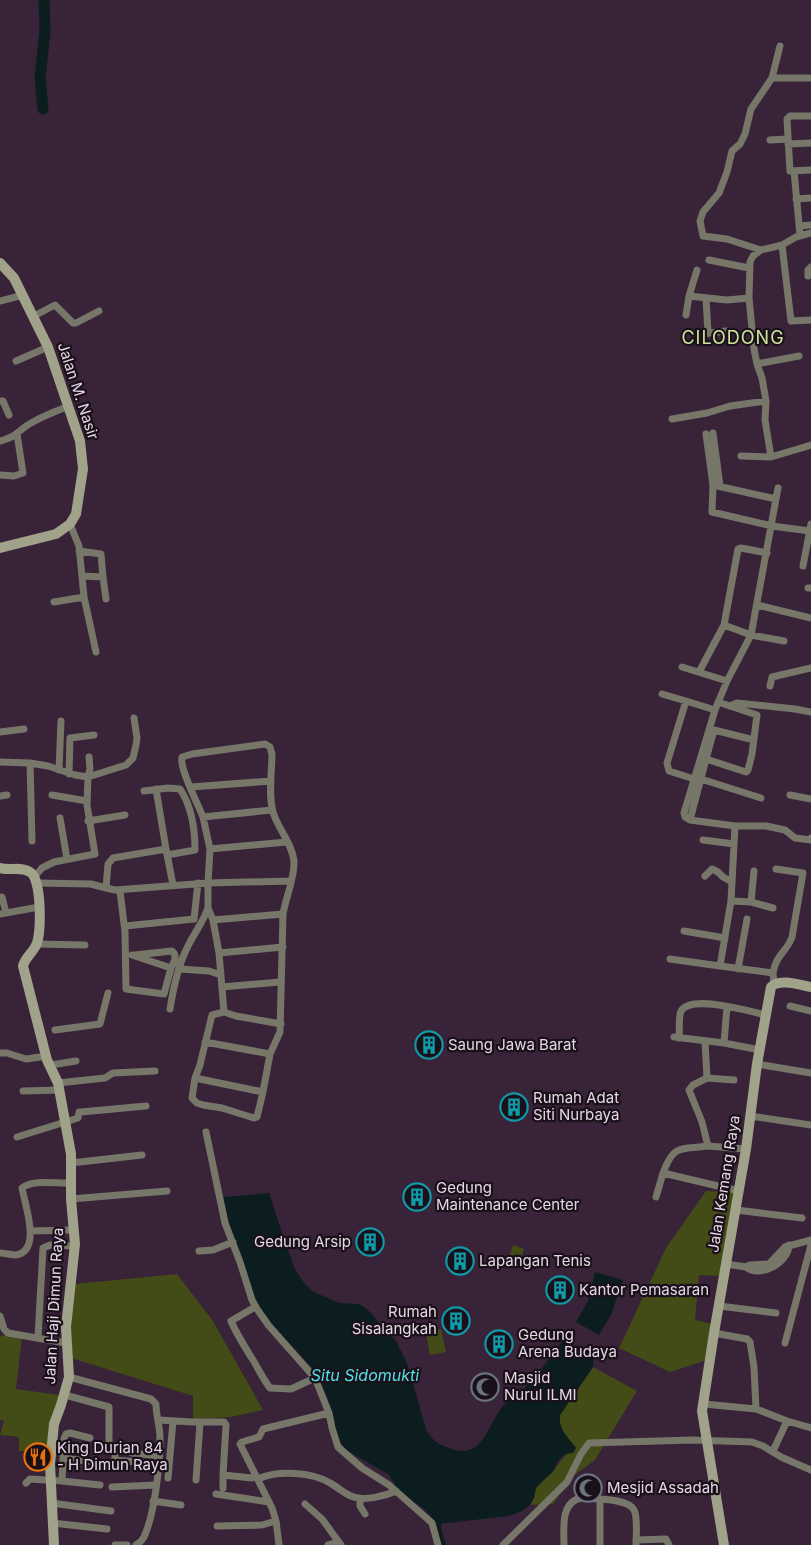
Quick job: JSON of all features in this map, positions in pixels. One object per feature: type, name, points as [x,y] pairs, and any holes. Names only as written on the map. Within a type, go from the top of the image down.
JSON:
[{"type":"street","points":[[761,250],[727,239],[703,236],[700,221],[706,208],[719,193],[728,172],[732,151],[740,144],[745,134],[751,109],[772,78],[780,46]]},
{"type":"street","points":[[772,78],[811,78]]},
{"type":"street","points":[[811,116],[788,117],[789,169],[790,171],[811,170]]},
{"type":"street","points":[[770,140],[811,143]]},
{"type":"street","points":[[794,171],[800,235]]},
{"type":"street","points":[[796,199],[811,198]]},
{"type":"street","points":[[799,226],[811,225]]},
{"type":"street","points":[[771,457],[765,420],[766,401],[762,378],[757,364],[749,298],[749,268],[753,256],[761,250],[782,245],[800,235],[811,233]]},
{"type":"street","points":[[782,245],[792,321],[810,319]]},
{"type":"street","points":[[709,260],[749,268]]},
{"type":"street","name":"Jalan M. Nasir","points":[[0,263],[14,278],[48,347],[81,448],[83,469],[76,514],[70,524]]},
{"type":"street","points":[[808,276],[808,270],[811,267]]},
{"type":"street","points":[[686,314],[697,270]]},
{"type":"street","points":[[0,301],[23,295]]},
{"type":"street","points":[[689,296],[727,300],[749,298]]},
{"type":"street","points":[[706,298],[705,334],[726,331]]},
{"type":"street","points":[[34,316],[55,305],[76,324],[99,311]]},
{"type":"street","points":[[16,361],[48,347]]},
{"type":"street","points":[[757,364],[798,356]]},
{"type":"street","points":[[0,401],[3,401],[9,415]]},
{"type":"street","points":[[672,419],[730,406],[766,401]]},
{"type":"street","points":[[0,441],[12,438],[41,418],[68,406]]},
{"type":"street","points":[[0,475],[14,476],[23,473],[17,434]]},
{"type":"street","points":[[709,434],[716,486],[712,512],[772,526],[810,527],[803,566]]},
{"type":"street","points":[[741,456],[771,457],[811,444]]},
{"type":"street","points":[[716,486],[776,499]]},
{"type":"street","points":[[778,488],[751,635],[717,706],[698,779],[690,820],[735,826],[766,826],[785,830],[795,838],[811,840],[811,838]]},
{"type":"street","points":[[0,548],[56,534],[70,524],[79,551],[84,597],[96,652]]},
{"type":"street","points":[[699,672],[724,625],[738,549],[766,553]]},
{"type":"street","points":[[79,551],[101,554],[106,599]]},
{"type":"street","points":[[82,576],[103,577]]},
{"type":"street","points":[[54,602],[84,597]]},
{"type":"street","points":[[757,605],[811,618]]},
{"type":"street","points":[[724,625],[751,635],[784,641]]},
{"type":"street","points":[[682,667],[727,682]]},
{"type":"street","points":[[770,686],[772,677],[811,668]]},
{"type":"street","points":[[662,694],[686,701],[730,706],[757,715],[752,754],[746,772],[706,759]]},
{"type":"street","points":[[686,701],[667,763],[669,771],[761,798]]},
{"type":"street","points":[[730,706],[737,703],[811,712]]},
{"type":"street","points":[[0,762],[48,766],[69,774],[88,777],[111,771],[130,762],[133,758],[137,738],[134,718]]},
{"type":"street","points":[[59,770],[61,721]]},
{"type":"street","points":[[0,732],[24,729]]},
{"type":"street","points":[[698,779],[714,730],[754,740]]},
{"type":"street","points":[[69,774],[70,738],[94,735]]},
{"type":"street","points":[[170,1009],[172,993],[188,946],[204,920],[208,908],[210,849],[203,817],[184,774],[181,760],[184,755],[265,744],[270,747],[272,754],[272,810],[288,842],[294,860],[283,914],[280,1032],[270,1054],[257,1117],[222,1108],[203,1106],[194,1101],[192,1096],[195,1078],[212,1014],[224,1012],[280,1024]]},
{"type":"street","points":[[36,880],[47,864],[95,854],[88,821],[89,757]]},
{"type":"street","points":[[30,763],[32,841]]},
{"type":"street","points":[[191,787],[271,781]]},
{"type":"street","points":[[106,888],[108,864],[113,858],[194,850],[195,831],[188,804],[180,790],[168,788],[144,791]]},
{"type":"street","points":[[156,789],[173,885]]},
{"type":"street","points":[[52,795],[87,801]]},
{"type":"street","points":[[790,795],[811,799]]},
{"type":"street","points":[[203,817],[272,810]]},
{"type":"street","points":[[88,821],[125,815]]},
{"type":"street","points":[[60,818],[67,859]]},
{"type":"street","points":[[720,966],[731,901],[735,826]]},
{"type":"street","points":[[703,840],[734,844]]},
{"type":"street","points":[[210,849],[288,842]]},
{"type":"street","points":[[0,868],[5,870],[25,870],[36,880],[91,884],[120,891],[198,883],[291,881]]},
{"type":"street","points":[[705,876],[712,869],[732,882]]},
{"type":"street","points":[[776,869],[803,873],[790,943],[778,955],[774,963],[774,984],[780,982],[811,987]]},
{"type":"street","points":[[751,902],[754,871]]},
{"type":"street","name":"Jalan Haji Dimun Raya","points":[[36,880],[39,907],[36,944],[24,961],[23,966],[49,1061],[59,1086],[69,1140],[74,1230],[66,1342],[69,1377],[65,1395],[54,1424],[52,1439],[50,1480],[54,1545]]},
{"type":"street","points":[[125,926],[194,919],[198,883]]},
{"type":"street","points":[[120,891],[129,956],[126,989],[164,994],[176,957],[175,953],[172,951],[129,956]]},
{"type":"street","points":[[2,897],[3,913],[39,907]]},
{"type":"street","points":[[731,901],[751,902],[773,908]]},
{"type":"street","points":[[208,908],[213,920],[219,953],[224,1012]]},
{"type":"street","points":[[213,920],[283,914]]},
{"type":"street","points":[[738,969],[747,918]]},
{"type":"street","points":[[684,931],[725,938]]},
{"type":"street","points":[[36,944],[85,945]]},
{"type":"street","points":[[219,953],[283,947]]},
{"type":"street","points":[[129,956],[171,968]]},
{"type":"street","points":[[670,959],[773,973]]},
{"type":"street","points":[[180,969],[201,970],[221,974]]},
{"type":"street","points":[[222,987],[280,982]]},
{"type":"street","name":"Jalan Kemang Raya","points":[[724,1545],[702,1410],[746,1149],[757,1064],[771,988],[774,984]]},
{"type":"street","points":[[55,1030],[100,1024],[108,993]]},
{"type":"street","points":[[760,1050],[724,1043],[677,1038],[680,1014],[687,1005],[699,1002],[766,1015]]},
{"type":"street","points":[[790,1006],[811,1011]]},
{"type":"street","points":[[724,1043],[727,1007]]},
{"type":"street","points":[[705,1041],[707,1078]]},
{"type":"street","points":[[205,1042],[270,1054]]},
{"type":"street","points":[[0,1053],[7,1053],[26,1059],[76,1061]]},
{"type":"street","points":[[757,1064],[811,1074]]},
{"type":"street","points":[[23,1091],[105,1078],[113,1073],[155,1071]]},
{"type":"street","points":[[195,1078],[263,1092]]},
{"type":"street","points":[[708,1146],[697,1108],[689,1090],[693,1085],[707,1078],[734,1080]]},
{"type":"street","points":[[17,1137],[78,1118],[79,1112],[146,1106]]},
{"type":"street","points":[[750,1116],[811,1125]]},
{"type":"street","points":[[206,1132],[225,1223],[255,1307],[269,1326],[315,1378],[329,1413],[338,1447],[362,1468],[396,1491],[432,1523],[438,1545]]},
{"type":"street","points":[[656,1197],[663,1173],[675,1151],[708,1146],[746,1149]]},
{"type":"street","points":[[71,1163],[142,1155]]},
{"type":"street","points":[[663,1173],[739,1191]]},
{"type":"street","points":[[0,1253],[15,1255],[26,1250],[30,1243],[30,1231],[22,1188],[28,1184],[71,1183]]},
{"type":"street","points":[[71,1199],[167,1191]]},
{"type":"street","points":[[736,1210],[802,1218]]},
{"type":"street","points":[[30,1231],[74,1230]]},
{"type":"street","points":[[726,1264],[746,1267],[749,1270],[758,1272],[770,1266],[785,1247],[811,1240]]},
{"type":"street","points":[[199,1251],[213,1250],[233,1242]]},
{"type":"street","points":[[38,1337],[43,1248],[50,1245],[74,1246]]},
{"type":"street","points":[[785,1344],[811,1245]]},
{"type":"street","points":[[719,1306],[776,1313]]},
{"type":"street","points":[[255,1307],[231,1321],[238,1338],[253,1360],[260,1376],[270,1388],[291,1389],[315,1378]]},
{"type":"street","points":[[0,1316],[4,1329],[8,1332],[66,1342]]},
{"type":"street","points":[[714,1333],[747,1339],[750,1342],[754,1367],[756,1409]]},
{"type":"street","points":[[69,1377],[151,1399],[156,1403],[156,1415],[159,1420],[159,1460],[156,1485],[144,1538],[136,1545]]},
{"type":"street","points":[[65,1395],[109,1407],[109,1443],[115,1449],[116,1461],[159,1460]]},
{"type":"street","points":[[704,1404],[756,1409],[811,1428]]},
{"type":"street","points":[[279,1545],[276,1521],[269,1502],[255,1479],[240,1446],[242,1442],[259,1437],[264,1428],[329,1413]]},
{"type":"street","points":[[159,1420],[200,1423],[224,1422],[226,1425],[223,1488]]},
{"type":"street","points":[[168,1478],[173,1421]]},
{"type":"street","points":[[773,1451],[787,1421]]},
{"type":"street","points":[[196,1480],[200,1423]]},
{"type":"street","points":[[62,1481],[64,1439],[66,1434],[70,1433],[90,1438]]},
{"type":"street","points":[[503,1545],[567,1482],[581,1454],[589,1443],[708,1440],[752,1442],[811,1470]]},
{"type":"street","points":[[113,1447],[126,1448],[132,1453],[159,1460]]},
{"type":"street","points":[[63,1458],[102,1463]]},
{"type":"street","points":[[223,1475],[255,1479],[280,1472],[304,1475],[325,1480],[351,1496],[360,1498],[386,1495],[396,1491]]},
{"type":"street","points":[[26,1483],[30,1479],[100,1485]]},
{"type":"street","points":[[112,1487],[156,1485]]},
{"type":"street","points":[[216,1494],[269,1502]]},
{"type":"street","points":[[360,1498],[360,1506],[365,1514]]},
{"type":"street","points":[[564,1545],[564,1516],[576,1498],[582,1498],[620,1502],[630,1506],[634,1510],[636,1542],[666,1539],[669,1545]]},
{"type":"street","points":[[600,1499],[600,1545]]},
{"type":"street","points":[[153,1501],[181,1505]]},
{"type":"street","points":[[51,1503],[111,1511]]},
{"type":"street","points":[[305,1504],[322,1519],[340,1544]]},
{"type":"street","points":[[217,1526],[262,1525],[276,1521]]},
{"type":"street","points":[[52,1523],[107,1529]]},
{"type":"street","points":[[328,1545],[340,1544]]},
{"type":"street","points":[[115,1545],[127,1545]]},
{"type":"green space","points":[[706,1191],[735,1192],[722,1276],[699,1275],[695,1320],[715,1325],[707,1360],[670,1372],[619,1348],[666,1248]]},
{"type":"green space","points":[[513,1245],[524,1249],[519,1264],[508,1260]]},
{"type":"green space","points":[[177,1274],[213,1321],[263,1410],[231,1417],[193,1419],[193,1396],[68,1357],[74,1284]]},
{"type":"green space","points":[[441,1329],[446,1352],[430,1355],[426,1332]]},
{"type":"green space","points":[[12,1334],[22,1336],[16,1389],[59,1395],[50,1426],[46,1452],[19,1451],[19,1437],[0,1435],[4,1421],[0,1420],[0,1336]]},
{"type":"green space","points":[[593,1367],[637,1391],[595,1460],[572,1477],[553,1504],[530,1505],[537,1486],[566,1455],[576,1448],[562,1429],[560,1415]]},
{"type":"water","name":"Situ Sidomukti","points":[[269,1193],[295,1269],[304,1283],[312,1291],[339,1303],[359,1304],[367,1309],[396,1341],[407,1363],[426,1429],[433,1439],[441,1445],[460,1451],[470,1450],[477,1446],[503,1406],[524,1389],[563,1341],[594,1356],[593,1367],[560,1415],[562,1429],[576,1448],[573,1453],[565,1454],[558,1461],[553,1471],[536,1488],[530,1505],[520,1512],[509,1516],[438,1524],[422,1507],[402,1495],[388,1474],[346,1450],[337,1438],[326,1396],[315,1371],[263,1314],[256,1303],[232,1234],[223,1197]]},
{"type":"water","points":[[595,1272],[623,1280],[611,1315],[599,1335],[576,1322],[588,1301]]},
{"type":"waterway","points":[[43,109],[40,78],[45,31],[44,0]]},
{"type":"waterway","points":[[438,1524],[443,1545]]},
{"type":"place","name":"Saung Jawa Barat","points":[[429,1045]]},
{"type":"place","name":"Rumah Adat Siti Nurbaya","points":[[514,1107]]},
{"type":"place","name":"Gedung Maintenance Center","points":[[417,1197]]},
{"type":"place","name":"Gedung Arsip","points":[[370,1242]]},
{"type":"place","name":"Lapangan Tenis","points":[[460,1261]]},
{"type":"place","name":"Kantor Pemasaran","points":[[560,1290]]},
{"type":"place","name":"Rumah Sisalangkah","points":[[456,1321]]},
{"type":"place","name":"Gedung Arena Budaya","points":[[499,1344]]},
{"type":"place","name":"Masjid Nurul ILMI","points":[[485,1387]]},
{"type":"place","name":"King Durian 84 - H Dimun Raya","points":[[38,1457]]},
{"type":"place","name":"Mesjid Assadah","points":[[588,1488]]},
{"type":"district","name":"CILODONG","points":[[733,338]]}]
